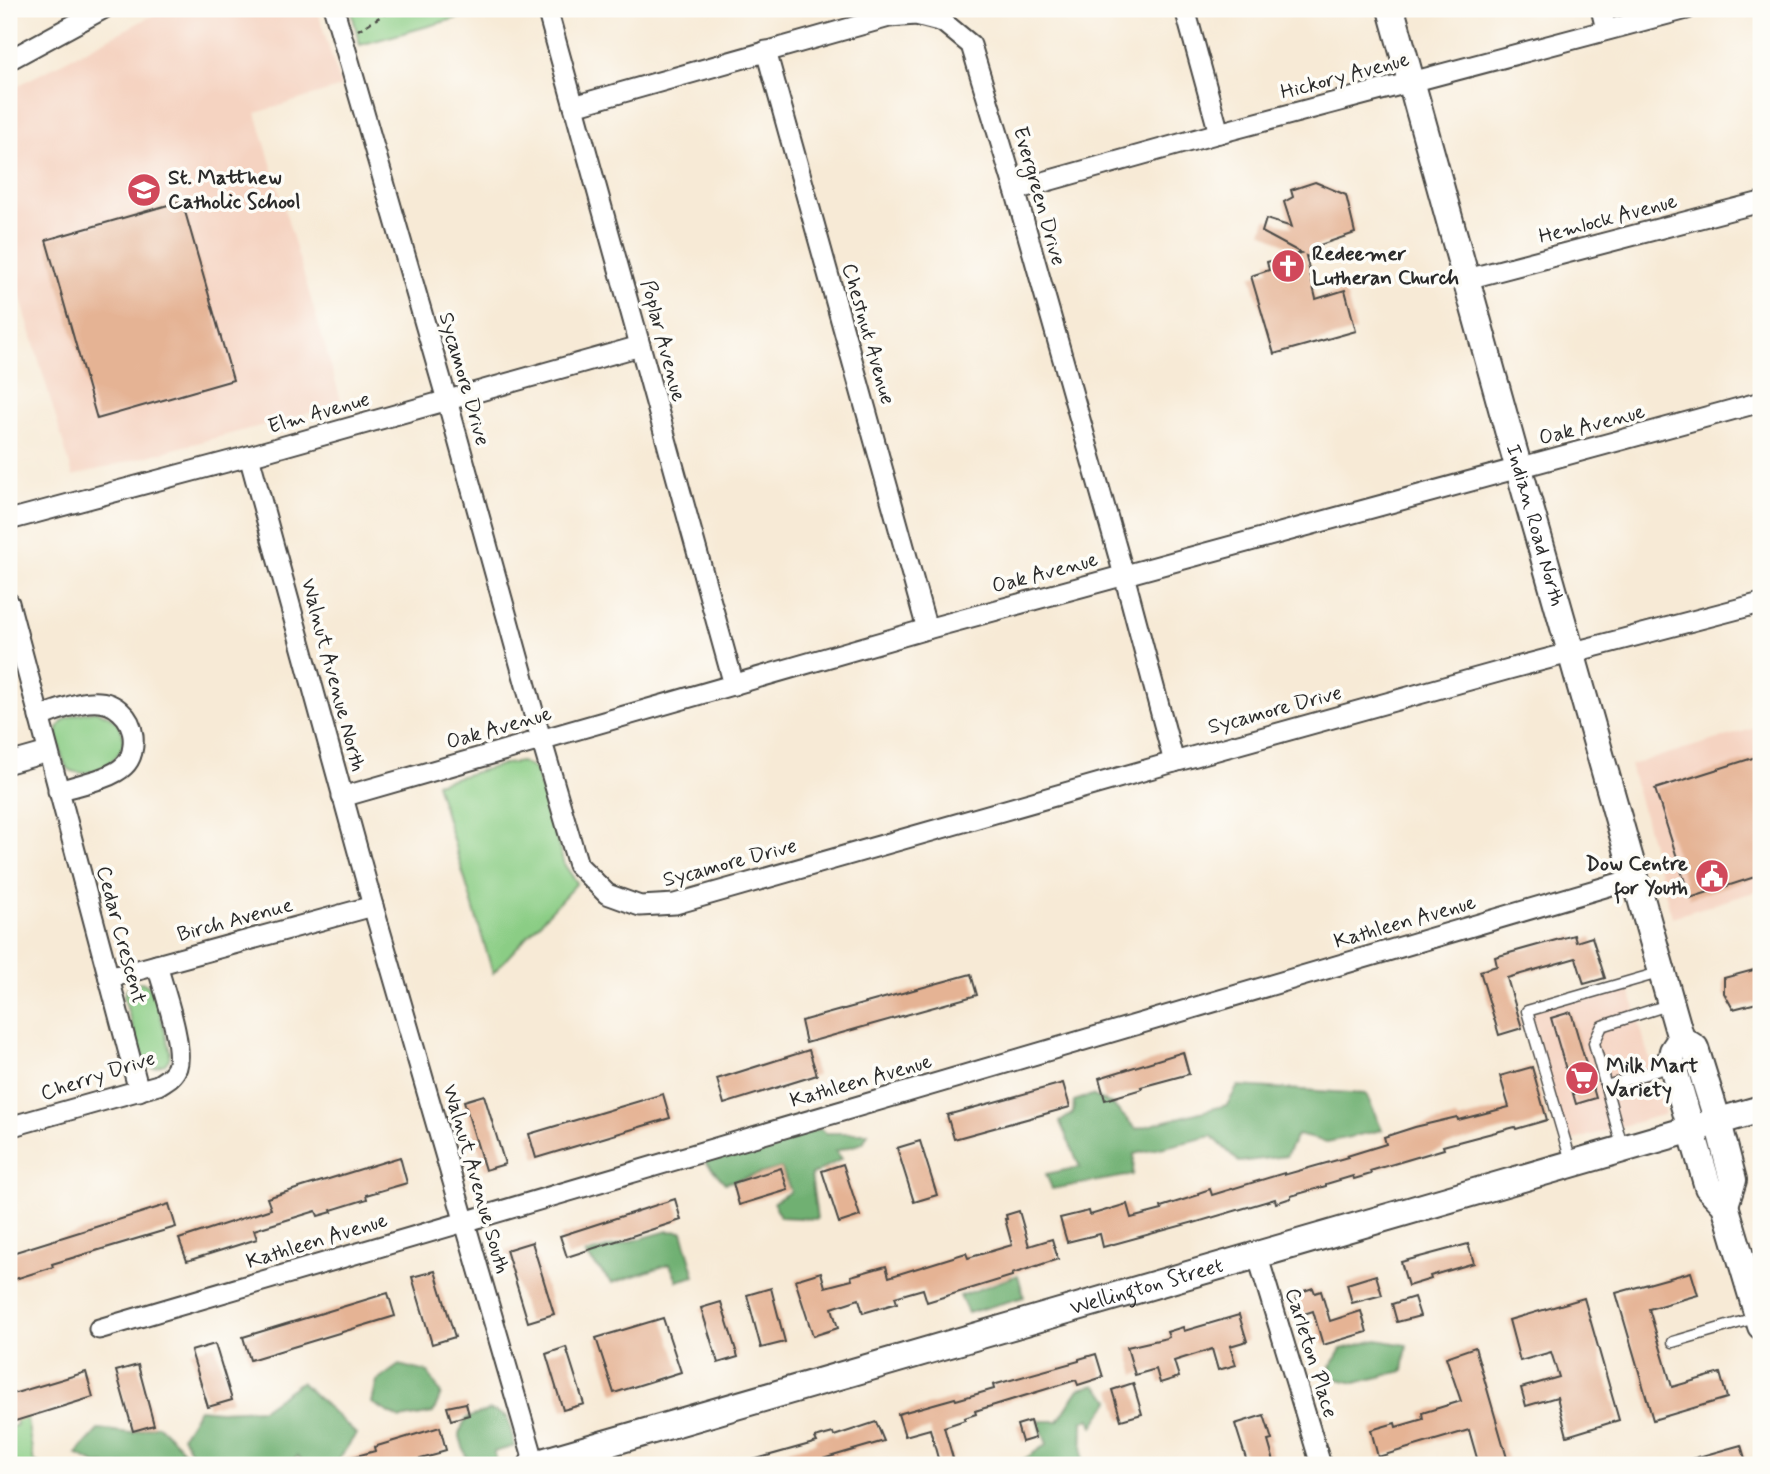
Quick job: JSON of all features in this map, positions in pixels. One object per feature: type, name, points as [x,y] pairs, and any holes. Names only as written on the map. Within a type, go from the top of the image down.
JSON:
[{"type":"main road","name":"Indian Road North","points":[[1391,9],[1681,1039],[1695,1048],[1718,1122],[1732,1180],[1725,1205]]},
{"type":"main road","points":[[1681,1039],[1671,1055],[1673,1066],[1708,1187],[1725,1205],[1760,1321]]},
{"type":"main road","name":"Wellington Street","points":[[533,1465],[1761,1109]]},
{"type":"street","points":[[9,60],[103,9]]},
{"type":"street","name":"Sycamore Drive","points":[[334,9],[578,866],[607,894],[640,906],[675,904],[1509,669],[1761,603]]},
{"type":"street","name":"Poplar Avenue","points":[[547,9],[734,685]]},
{"type":"street","points":[[1185,9],[1219,133]]},
{"type":"street","points":[[1601,9],[1606,29]]},
{"type":"street","name":"Hickory Avenue","points":[[1015,190],[1687,9]]},
{"type":"street","name":"Evergreen Drive","points":[[574,106],[889,17],[916,15],[943,22],[971,45],[1015,190],[1174,762]]},
{"type":"street","name":"Chestnut Avenue","points":[[766,51],[927,629]]},
{"type":"street","name":"Hemlock Avenue","points":[[1467,279],[1761,202]]},
{"type":"street","name":"Elm Avenue","points":[[9,520],[249,456],[640,346]]},
{"type":"street","name":"Oak Avenue","points":[[342,797],[927,629],[1761,402]]},
{"type":"street","name":"Walnut Avenue North","points":[[249,456],[373,906]]},
{"type":"street","name":"Cedar Crescent","points":[[9,603],[139,1091]]},
{"type":"street","points":[[39,717],[76,705],[99,702],[118,708],[131,726],[132,755],[124,767],[104,777],[58,791]]},
{"type":"street","points":[[9,763],[48,752]]},
{"type":"street","name":"Kathleen Avenue","points":[[99,1329],[1636,878]]},
{"type":"street","name":"Birch Avenue","points":[[108,978],[373,906]]},
{"type":"street","name":"Walnut Avenue South","points":[[373,906],[533,1465]]},
{"type":"street","name":"Cherry Drive","points":[[9,1127],[139,1091],[158,1085],[170,1077],[177,1068],[177,1041],[157,965]]},
{"type":"street","name":"Carleton Place","points":[[1257,1254],[1321,1465]]},
{"type":"lane","points":[[1572,1164],[1527,1011],[1662,972]]},
{"type":"lane","points":[[1623,1150],[1594,1043],[1602,1026],[1671,1004]]},
{"type":"lane","points":[[1606,1086],[1673,1066]]},
{"type":"lane","points":[[1673,1342],[1760,1321]]},
{"type":"path","points":[[342,40],[389,9]]},
{"type":"shaded area","name":"St. Matthew Catholic School","points":[[165,9],[317,9],[341,87],[256,113],[342,404],[73,476],[15,279],[9,267],[9,90]]},
{"type":"shaded area","points":[[1759,727],[1761,890],[1672,917],[1630,765]]},
{"type":"shaded area","points":[[1628,983],[1665,1114],[1567,1142],[1530,1011]]},
{"type":"green space","points":[[351,9],[490,9],[360,45]]},
{"type":"green space","points":[[95,711],[107,715],[120,726],[123,744],[109,763],[93,771],[77,773],[70,770],[64,761],[57,737],[58,729],[70,717]]},
{"type":"green space","points":[[521,762],[535,769],[564,864],[577,883],[493,973],[436,783]]},
{"type":"green space","points":[[142,982],[152,988],[155,995],[170,1051],[165,1064],[153,1068],[143,1062],[124,998],[129,986]]},
{"type":"green space","points":[[1238,1086],[1366,1094],[1382,1130],[1327,1142],[1297,1135],[1286,1156],[1239,1162],[1212,1136],[1134,1154],[1133,1175],[1052,1189],[1046,1174],[1080,1167],[1060,1122],[1073,1113],[1074,1101],[1092,1095],[1113,1105],[1136,1129],[1227,1105]]},
{"type":"green space","points":[[820,1129],[826,1133],[868,1133],[863,1143],[836,1151],[842,1159],[811,1175],[817,1219],[780,1217],[774,1202],[791,1191],[781,1168],[725,1183],[701,1156]]},
{"type":"green space","points":[[668,1231],[682,1232],[695,1276],[677,1281],[670,1264],[612,1283],[585,1254]]},
{"type":"green space","points":[[1018,1275],[1024,1297],[968,1313],[960,1296]]},
{"type":"green space","points":[[1377,1340],[1407,1345],[1403,1371],[1355,1383],[1333,1378],[1330,1368],[1341,1349]]},
{"type":"green space","points":[[399,1365],[428,1372],[441,1394],[433,1413],[400,1419],[372,1403],[377,1381]]},
{"type":"green space","points":[[301,1382],[356,1434],[335,1465],[307,1465],[297,1456],[291,1465],[198,1465],[182,1436],[199,1409],[262,1409]]},
{"type":"green space","points":[[1095,1385],[1111,1400],[1093,1426],[1090,1419],[1083,1421],[1082,1465],[1071,1461],[1063,1465],[1027,1465],[1023,1460],[1047,1444],[1038,1421],[1058,1421],[1079,1389]]},
{"type":"green space","points":[[15,1409],[26,1413],[34,1462],[41,1465],[9,1465],[9,1428],[17,1425]]},
{"type":"green space","points":[[490,1410],[507,1416],[515,1446],[494,1452],[498,1465],[470,1465],[459,1433],[467,1418]]},
{"type":"green space","points":[[158,1425],[178,1444],[191,1465],[98,1465],[76,1454],[99,1429],[130,1433]]},
{"type":"building","name":"Redeemer Lutheran Church","points":[[1315,182],[1346,195],[1355,233],[1314,247],[1308,257],[1306,256],[1316,299],[1345,290],[1356,331],[1274,354],[1251,276],[1269,270],[1267,262],[1301,253],[1262,232],[1266,219],[1292,227],[1284,202],[1293,197],[1291,190]]},
{"type":"building","points":[[182,201],[233,380],[97,419],[46,240]]},
{"type":"building","points":[[1759,756],[1761,875],[1690,898],[1655,789]]},
{"type":"building","points":[[1574,935],[1576,942],[1592,937],[1605,978],[1584,984],[1576,958],[1507,978],[1522,1028],[1499,1035],[1480,971],[1497,966],[1495,957]]},
{"type":"building","points":[[1761,968],[1761,1002],[1733,1009],[1724,993],[1724,978]]},
{"type":"building","points":[[971,974],[977,995],[806,1043],[801,1021]]},
{"type":"building","points":[[1571,1012],[1596,1098],[1576,1104],[1551,1018]]},
{"type":"building","points":[[809,1050],[817,1075],[724,1104],[717,1079]]},
{"type":"building","points":[[1183,1052],[1189,1074],[1105,1100],[1099,1078]]},
{"type":"building","points":[[1532,1067],[1547,1120],[1443,1146],[1444,1149],[1370,1171],[1371,1174],[1326,1184],[1276,1203],[1275,1199],[1103,1247],[1100,1234],[1067,1242],[1060,1218],[1089,1211],[1090,1215],[1127,1204],[1131,1218],[1162,1210],[1161,1207],[1210,1189],[1212,1195],[1348,1157],[1386,1144],[1384,1137],[1415,1127],[1457,1117],[1458,1120],[1509,1107],[1500,1076]]},
{"type":"building","points":[[1063,1083],[1070,1107],[954,1139],[947,1115]]},
{"type":"building","points":[[663,1094],[670,1118],[536,1158],[529,1134]]},
{"type":"building","points":[[484,1095],[505,1164],[485,1170],[464,1101]]},
{"type":"building","points":[[920,1141],[937,1195],[914,1202],[897,1148]]},
{"type":"building","points":[[400,1157],[407,1183],[366,1195],[367,1199],[331,1210],[332,1212],[318,1216],[316,1211],[254,1230],[257,1239],[187,1261],[179,1239],[271,1209],[267,1198]]},
{"type":"building","points":[[843,1164],[860,1216],[839,1223],[822,1171]]},
{"type":"building","points":[[781,1168],[788,1190],[739,1205],[733,1183]]},
{"type":"building","points":[[675,1199],[681,1220],[567,1257],[560,1236]]},
{"type":"building","points":[[169,1204],[176,1227],[52,1264],[53,1267],[9,1281],[9,1254]]},
{"type":"building","points":[[1019,1211],[1029,1246],[1052,1239],[1058,1259],[927,1302],[923,1289],[895,1297],[897,1303],[863,1313],[859,1299],[832,1308],[838,1328],[813,1336],[795,1280],[821,1272],[825,1287],[852,1280],[851,1276],[886,1266],[889,1277],[966,1253],[968,1258],[1012,1245],[1005,1219],[1006,1215]]},
{"type":"building","points":[[532,1242],[554,1314],[528,1322],[506,1250]]},
{"type":"building","points":[[1468,1244],[1474,1263],[1430,1276],[1431,1279],[1408,1286],[1401,1262]]},
{"type":"building","points":[[435,1271],[455,1337],[432,1344],[412,1277]]},
{"type":"building","points":[[1691,1272],[1698,1295],[1649,1309],[1672,1387],[1720,1373],[1727,1398],[1653,1420],[1616,1293]]},
{"type":"building","points":[[1376,1275],[1382,1295],[1352,1303],[1347,1284]]},
{"type":"building","points":[[771,1288],[785,1342],[761,1348],[747,1295]]},
{"type":"building","points":[[1313,1288],[1315,1293],[1321,1291],[1330,1321],[1361,1311],[1367,1332],[1323,1345],[1313,1311],[1301,1315],[1295,1294]]},
{"type":"building","points":[[388,1293],[395,1316],[250,1360],[243,1337]]},
{"type":"building","points":[[1414,1297],[1420,1316],[1397,1322],[1392,1304]]},
{"type":"building","points":[[1584,1298],[1619,1420],[1567,1436],[1557,1397],[1526,1406],[1521,1388],[1559,1377],[1551,1352],[1520,1361],[1509,1320]]},
{"type":"building","points":[[721,1302],[738,1357],[718,1363],[701,1308]]},
{"type":"building","points":[[1239,1315],[1247,1341],[1230,1346],[1236,1365],[1218,1370],[1212,1349],[1174,1361],[1179,1377],[1160,1383],[1156,1369],[1135,1375],[1127,1347],[1167,1338],[1167,1332],[1183,1327],[1184,1331]]},
{"type":"building","points":[[663,1318],[681,1372],[614,1393],[596,1338]]},
{"type":"building","points":[[215,1344],[232,1400],[208,1407],[191,1351]]},
{"type":"building","points":[[566,1347],[584,1404],[563,1410],[546,1354]]},
{"type":"building","points":[[1475,1347],[1509,1465],[1479,1465],[1469,1430],[1378,1457],[1371,1430],[1395,1423],[1396,1427],[1423,1419],[1422,1413],[1461,1401],[1446,1357]]},
{"type":"building","points":[[1096,1354],[1103,1377],[1078,1385],[1076,1380],[975,1411],[976,1414],[964,1418],[965,1420],[944,1427],[953,1458],[939,1462],[930,1429],[905,1436],[898,1414],[994,1389],[993,1385]]},
{"type":"building","points":[[138,1365],[154,1425],[133,1431],[116,1371]]},
{"type":"building","points":[[86,1372],[93,1397],[9,1423],[9,1395]]},
{"type":"building","points":[[1133,1383],[1142,1414],[1121,1420],[1112,1390]]},
{"type":"building","points":[[466,1403],[469,1415],[451,1420],[447,1407]]},
{"type":"building","points":[[1264,1415],[1272,1440],[1268,1441],[1275,1465],[1248,1465],[1235,1424]]},
{"type":"building","points":[[1030,1421],[1035,1438],[1022,1442],[1017,1425]]},
{"type":"building","points":[[876,1422],[884,1441],[802,1465],[749,1465],[749,1461],[817,1442],[815,1438],[833,1433],[834,1436]]},
{"type":"building","points":[[440,1427],[446,1450],[439,1454],[398,1465],[339,1465],[338,1461],[375,1451],[374,1447]]},
{"type":"building","points":[[1741,1445],[1747,1465],[1685,1465],[1684,1461]]},
{"type":"place","name":"St. Matthew Catholic School","points":[[144,190]]},
{"type":"place","name":"Redeemer Lutheran Church","points":[[1288,266]]},
{"type":"place","name":"Dow Centre for Youth","points":[[1712,876]]},
{"type":"place","name":"Milk Mart Variety","points":[[1582,1078]]}]
